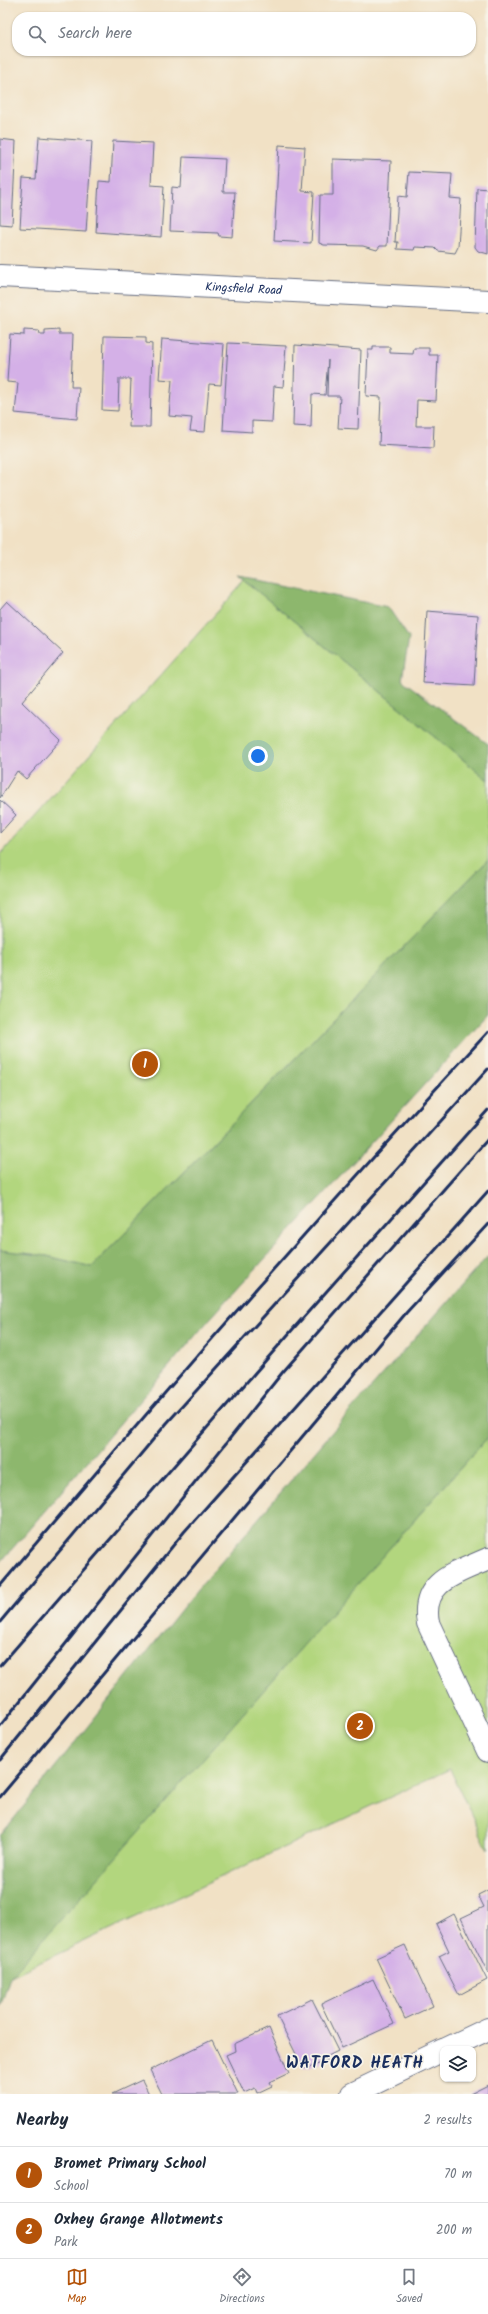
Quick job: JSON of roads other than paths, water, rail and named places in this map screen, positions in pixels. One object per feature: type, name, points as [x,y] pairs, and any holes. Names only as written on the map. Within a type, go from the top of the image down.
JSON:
[{"type":"street","name":"Kingsfield Road","points":[[0,276],[488,301]]},
{"type":"street","points":[[488,1559],[444,1579],[434,1588],[428,1600],[426,1611],[428,1623],[488,1751]]},
{"type":"street","points":[[452,2046],[488,2029]]},
{"type":"street","points":[[352,2094],[440,2051]]},
{"type":"railway","points":[[0,1586],[241,1306],[488,1032]]},
{"type":"railway","points":[[0,1622],[167,1423],[488,1069]]},
{"type":"railway","points":[[0,1666],[293,1329],[488,1110]]},
{"type":"railway","points":[[0,1726],[282,1373],[488,1139]]},
{"type":"railway","points":[[0,1760],[184,1532],[488,1191]]},
{"type":"railway","points":[[0,1797],[406,1313],[488,1224]]},
{"type":"place","name":"Bromet Primary School","points":[[145,1064]]},
{"type":"place","name":"Oxhey Grange Allotments","points":[[360,1726]]},
{"type":"district","name":"WATFORD HEATH","points":[[355,2062]]}]
